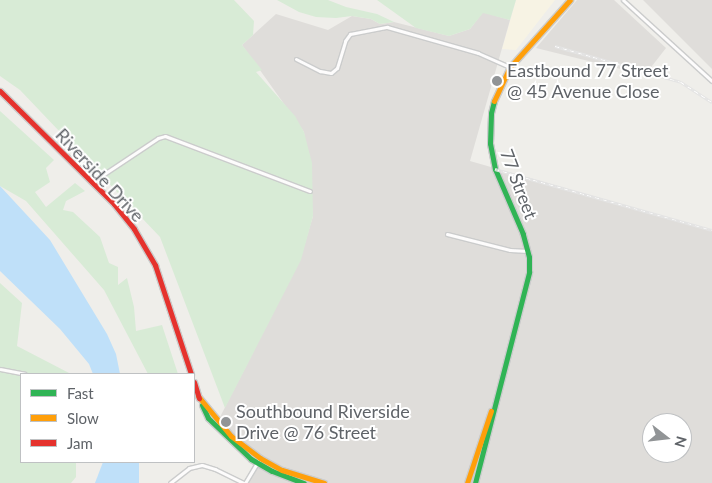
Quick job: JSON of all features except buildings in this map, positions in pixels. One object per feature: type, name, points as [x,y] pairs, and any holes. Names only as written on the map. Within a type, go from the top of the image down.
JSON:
[{"type":"main road","name":"77 Street","points":[[475,483],[495,401],[528,286],[528,251],[523,234],[497,175],[490,143],[490,122],[493,104],[500,84],[510,67],[570,0]]},
{"type":"main road","name":"Riverside Drive","points":[[0,91],[92,182],[134,229],[151,256],[191,373]]},
{"type":"main road","points":[[195,386],[198,396],[231,436],[258,460],[279,475],[304,483]]},
{"type":"main road","name":"77 Street","points":[[467,483],[495,401]]},
{"type":"main road","points":[[258,460],[290,474],[324,483]]},
{"type":"street","points":[[623,0],[712,81]]},
{"type":"street","points":[[296,60],[320,72],[331,73],[338,68],[345,41],[350,34],[387,27],[478,53],[510,67]]},
{"type":"street","points":[[92,182],[158,138],[165,136],[310,191]]},
{"type":"street","points":[[447,234],[510,250],[528,251]]},
{"type":"street","points":[[0,369],[20,373]]},
{"type":"street","points":[[170,483],[189,468],[202,465],[245,483],[258,460]]},
{"type":"shaded area","points":[[516,0],[555,0],[516,50],[502,49]]},
{"type":"shaded area","points":[[577,0],[614,0],[666,48],[645,75],[536,48]]},
{"type":"shaded area","points":[[643,0],[712,0],[712,69]]},
{"type":"shaded area","points":[[483,12],[510,20],[470,161],[712,230],[712,483],[245,483],[259,458],[231,436],[218,421],[300,260],[313,216],[304,132],[242,45],[276,14],[328,30],[352,16],[371,19],[380,24],[394,22],[449,36],[470,29]]},
{"type":"green space","points":[[0,0],[234,0],[254,21],[253,35],[242,45],[262,70],[256,72],[295,116],[304,132],[312,163],[313,216],[301,260],[225,408],[160,237],[20,90],[0,76]]},
{"type":"green space","points":[[277,0],[328,0],[346,7],[377,14],[394,22],[380,24],[371,19],[352,16],[336,18],[316,17],[299,12]]},
{"type":"green space","points":[[377,0],[516,0],[510,20],[483,13],[470,29],[449,36],[416,28]]},
{"type":"green space","points":[[0,111],[54,160],[46,168],[50,182],[35,192],[46,207],[75,183],[85,191],[66,201],[63,210],[73,212],[100,237],[109,263],[118,267],[118,285],[127,278],[134,307],[136,331],[162,325],[178,373],[147,373],[104,290],[26,201],[0,186]]},
{"type":"green space","points":[[0,283],[22,303],[17,346],[69,373],[20,373],[20,463],[76,463],[76,477],[71,483],[0,483]]},
{"type":"water","points":[[0,186],[50,240],[107,334],[116,354],[120,373],[93,373],[89,364],[60,329],[0,271]]},
{"type":"water","points":[[103,463],[139,463],[139,483],[95,483]]},
{"type":"railway","points":[[555,46],[681,82],[712,102]]},
{"type":"railway","points":[[495,169],[712,230]]},
{"type":"traffic: fast","points":[[475,483],[529,272],[529,257],[523,234],[495,169],[490,143],[491,113],[494,101]]},
{"type":"traffic: fast","points":[[202,405],[208,418],[251,459],[272,471],[304,483]]},
{"type":"traffic: slow","points":[[494,101],[510,67],[570,0]]},
{"type":"traffic: slow","points":[[198,396],[231,436],[260,458],[282,470],[324,483]]},
{"type":"traffic: slow","points":[[467,483],[491,411]]},
{"type":"traffic: jam","points":[[0,91],[114,204],[134,229],[155,265],[191,373]]},
{"type":"traffic: jam","points":[[195,385],[199,398]]},
{"type":"place","name":"Eastbound 77 Street @ 45 Avenue Close","points":[[497,81]]},
{"type":"place","name":"Southbound Riverside Drive @ 76 Street","points":[[226,422]]}]
